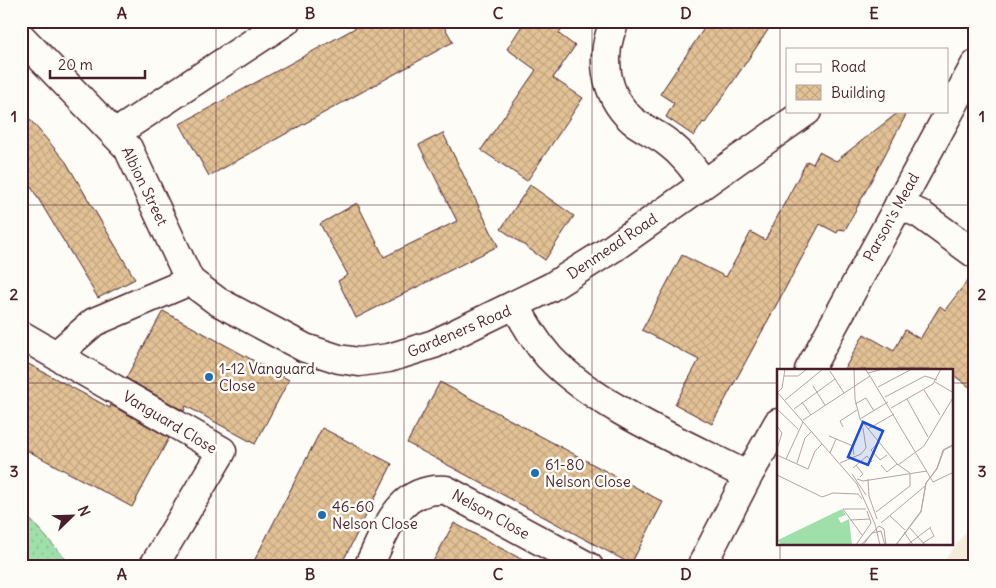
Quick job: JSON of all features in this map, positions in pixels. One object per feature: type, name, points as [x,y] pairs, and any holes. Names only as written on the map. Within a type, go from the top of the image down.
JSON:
[{"type":"street","points":[[116,133],[286,21]]},
{"type":"street","points":[[616,21],[606,42],[607,78],[615,98],[633,120],[667,142],[682,155],[704,183]]},
{"type":"street","name":"Albion Street","points":[[21,37],[116,133],[134,159],[190,281]]},
{"type":"street","name":"Parson's Mead","points":[[810,369],[975,65]]},
{"type":"street","name":"Denmead Road","points":[[516,306],[551,287],[613,248],[806,112]]},
{"type":"street","points":[[899,204],[920,214],[975,254]]},
{"type":"street","points":[[56,354],[94,322],[190,281]]},
{"type":"street","name":"Gardeners Road","points":[[190,281],[217,301],[305,348],[339,359],[359,362],[389,358],[412,352],[516,306],[536,340],[549,357],[590,390],[638,419],[748,476]]},
{"type":"street","name":"Vanguard Close","points":[[21,334],[222,451],[153,567]]},
{"type":"street","points":[[701,567],[777,425]]},
{"type":"street","name":"Nelson Close","points":[[368,567],[396,512],[405,501],[432,489],[446,490],[589,567]]},
{"type":"shaded area","points":[[975,520],[975,567],[939,567]]},
{"type":"green space","points":[[21,509],[73,567],[21,567]]},
{"type":"building","points":[[368,21],[441,21],[453,42],[209,176],[180,124]]},
{"type":"building","points":[[525,21],[567,21],[559,34],[575,46],[553,78],[583,98],[527,181],[481,150],[536,70],[507,49]]},
{"type":"building","points":[[709,21],[774,21],[705,123],[703,122],[694,136],[666,117],[674,103],[660,94]]},
{"type":"building","points":[[21,109],[66,162],[135,279],[98,298],[21,170]]},
{"type":"building","points":[[899,112],[907,112],[845,230],[839,229],[837,233],[820,224],[712,424],[675,404],[699,360],[642,330],[682,255],[726,277],[751,232],[765,240],[807,161],[813,164],[819,152],[836,161]]},
{"type":"building","points":[[443,133],[498,246],[356,318],[338,281],[348,275],[320,224],[357,203],[384,257],[457,221],[419,145]]},
{"type":"building","points":[[530,185],[574,216],[545,260],[501,229]]},
{"type":"building","points":[[975,271],[975,391],[954,375],[954,369],[845,369],[864,334],[894,351],[905,330],[920,339],[940,306],[945,310]]},
{"type":"building","name":"1-12 Vanguard Close","points":[[163,311],[289,380],[255,444],[186,406],[184,411],[126,378]]},
{"type":"building","points":[[21,360],[110,408],[111,405],[169,438],[132,507],[21,447]]},
{"type":"building","name":"61-80 Nelson Close","points":[[440,382],[663,502],[631,564],[407,443]]},
{"type":"building","name":"46-60 Nelson Close","points":[[322,428],[392,464],[340,567],[251,567]]},
{"type":"building","points":[[454,523],[536,567],[430,567]]},
{"type":"place","name":"1-12 Vanguard Close","points":[[209,377]]},
{"type":"place","name":"61-80 Nelson Close","points":[[535,473]]},
{"type":"place","name":"46-60 Nelson Close","points":[[322,515]]}]
